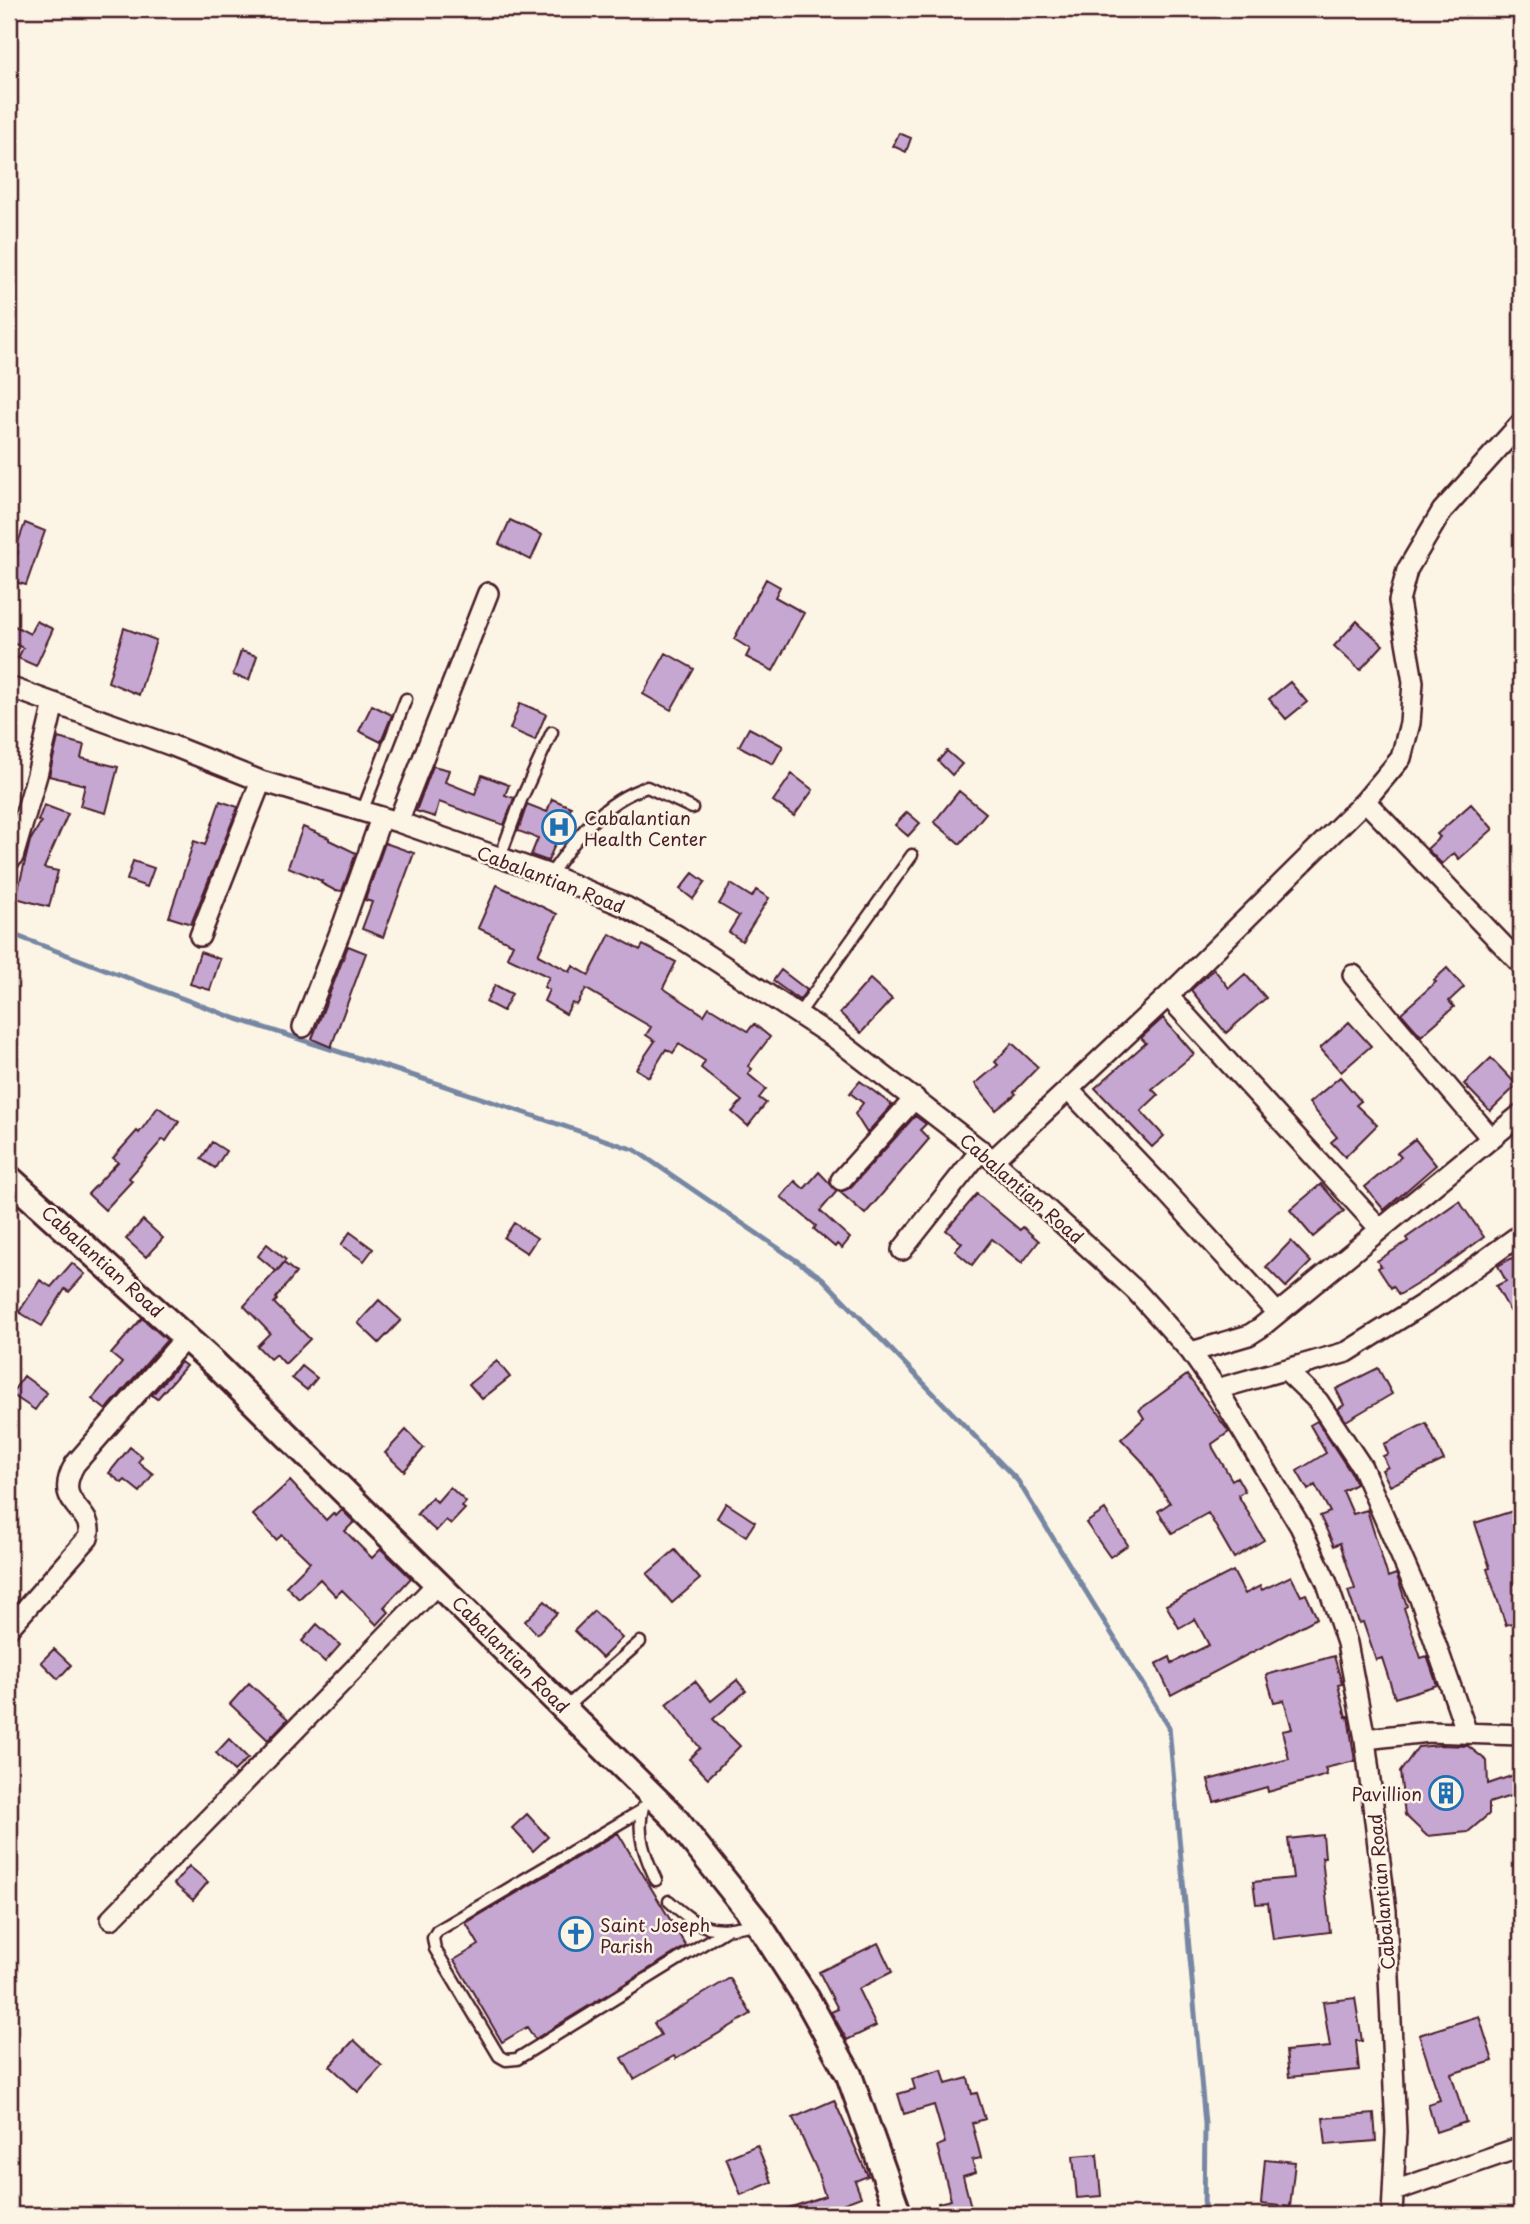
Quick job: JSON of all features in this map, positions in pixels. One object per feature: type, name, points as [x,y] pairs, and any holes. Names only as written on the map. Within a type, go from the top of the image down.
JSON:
[{"type":"street","points":[[902,1250],[987,1155],[1069,1090],[1168,996],[1365,801],[1401,758],[1410,723],[1412,682],[1399,601],[1407,570],[1442,511],[1521,424]]},
{"type":"street","points":[[303,1027],[344,922],[380,817],[488,593]]},
{"type":"street","name":"Cabalantian Road","points":[[9,687],[261,781],[500,857],[626,907],[667,930],[836,1039],[915,1098],[987,1155],[1135,1290],[1191,1352],[1217,1389],[1300,1526],[1327,1583],[1347,1643],[1366,1739],[1386,1911],[1396,2132],[1392,2215]]},
{"type":"street","points":[[13,857],[54,703]]},
{"type":"street","points":[[200,936],[261,781]]},
{"type":"street","points":[[1365,801],[1521,964]]},
{"type":"street","points":[[1353,975],[1491,1138]]},
{"type":"street","points":[[1168,996],[1380,1229]]},
{"type":"street","points":[[1069,1090],[1277,1313]]},
{"type":"street","points":[[841,1180],[915,1098]]},
{"type":"street","points":[[1191,1352],[1249,1335],[1521,1114]]},
{"type":"street","name":"Cabalantian Road","points":[[9,1178],[187,1336],[565,1707],[646,1801],[673,1816],[758,1923],[807,1999],[849,2075],[899,2215]]},
{"type":"street","points":[[1217,1389],[1287,1371],[1347,1352],[1365,1343],[1521,1234]]},
{"type":"street","points":[[9,1628],[88,1538],[89,1525],[69,1498],[66,1488],[75,1464],[187,1336]]},
{"type":"street","points":[[1287,1371],[1318,1401],[1362,1467],[1420,1599],[1467,1733]]},
{"type":"street","points":[[111,1919],[439,1582]]},
{"type":"street","points":[[1366,1739],[1411,1732],[1521,1735]]},
{"type":"street","points":[[1394,2191],[1521,2147]]},
{"type":"lane","points":[[380,817],[406,699]]},
{"type":"lane","points":[[500,857],[521,800],[552,732]]},
{"type":"lane","points":[[550,875],[578,835],[627,793],[647,787],[692,808]]},
{"type":"lane","points":[[798,1015],[912,855]]},
{"type":"lane","points":[[565,1707],[640,1642]]},
{"type":"lane","points":[[646,1801],[642,1842],[656,1880]]},
{"type":"lane","points":[[646,1801],[438,1931],[433,1938],[435,1949],[499,2056],[506,2060],[517,2059],[726,1930]]},
{"type":"lane","points":[[669,1901],[692,1920],[708,1928],[726,1930],[758,1923]]},
{"type":"building","points":[[899,133],[911,138],[906,152],[893,146]]},
{"type":"building","points":[[510,520],[542,535],[531,560],[499,544]]},
{"type":"building","points":[[25,523],[45,531],[26,585],[9,580]]},
{"type":"building","points":[[766,579],[780,587],[775,597],[804,613],[773,671],[746,657],[750,649],[734,639]]},
{"type":"building","points":[[36,621],[53,629],[36,666],[18,658],[23,648],[9,641],[9,623],[30,634]]},
{"type":"building","points":[[1357,621],[1383,645],[1360,670],[1334,646]]},
{"type":"building","points":[[124,628],[156,640],[139,695],[108,682]]},
{"type":"building","points":[[241,651],[257,656],[249,680],[233,675]]},
{"type":"building","points":[[666,653],[694,669],[671,710],[643,694]]},
{"type":"building","points":[[1290,682],[1307,702],[1286,719],[1269,699]]},
{"type":"building","points":[[520,703],[546,714],[535,740],[510,729]]},
{"type":"building","points":[[372,705],[392,715],[381,742],[359,731]]},
{"type":"building","points":[[749,728],[783,746],[773,764],[739,746]]},
{"type":"building","points":[[58,738],[84,745],[81,758],[118,767],[106,813],[80,806],[85,785],[49,776]]},
{"type":"building","points":[[947,751],[962,764],[952,775],[938,761]]},
{"type":"building","points":[[433,766],[449,770],[445,782],[475,794],[482,775],[509,785],[505,795],[514,798],[504,825],[439,802],[435,817],[416,811]]},
{"type":"building","points":[[792,774],[813,790],[794,816],[773,801]]},
{"type":"building","points":[[959,791],[986,813],[960,844],[934,822]]},
{"type":"building","points":[[552,799],[571,807],[548,861],[531,855],[538,838],[518,831],[527,804],[547,812]]},
{"type":"building","points":[[220,801],[238,807],[191,924],[169,917],[194,841],[205,845]]},
{"type":"building","points":[[1471,804],[1493,829],[1459,859],[1454,853],[1442,864],[1427,849],[1440,837],[1437,834]]},
{"type":"building","points":[[44,805],[68,814],[44,868],[58,871],[49,907],[16,898],[30,841],[41,822],[38,821]]},
{"type":"building","points":[[907,812],[920,823],[908,836],[895,825]]},
{"type":"building","points":[[303,827],[356,853],[342,891],[334,890],[321,883],[322,881],[288,867]]},
{"type":"building","points":[[385,843],[414,853],[383,937],[362,929],[372,902],[365,900]]},
{"type":"building","points":[[133,861],[154,868],[147,887],[127,880]]},
{"type":"building","points":[[693,873],[705,882],[693,899],[680,889]]},
{"type":"building","points":[[731,884],[752,897],[756,890],[769,898],[742,941],[729,932],[739,916],[719,904]]},
{"type":"building","points":[[497,885],[557,914],[538,955],[570,972],[573,966],[589,975],[610,934],[640,950],[643,945],[676,962],[663,988],[704,1015],[709,1007],[748,1031],[754,1024],[770,1037],[748,1066],[752,1069],[748,1074],[766,1089],[759,1098],[766,1103],[748,1126],[732,1112],[742,1101],[701,1068],[705,1061],[679,1044],[673,1053],[666,1049],[649,1077],[636,1069],[655,1041],[646,1035],[651,1027],[586,989],[577,1005],[572,1003],[566,1014],[544,1001],[549,990],[544,987],[549,977],[507,957],[513,944],[478,928]]},
{"type":"building","points":[[348,946],[366,953],[331,1047],[312,1039]]},
{"type":"building","points":[[200,952],[220,959],[210,990],[190,984]]},
{"type":"building","points":[[1447,968],[1464,987],[1449,1001],[1454,1007],[1421,1036],[1401,1013],[1436,982],[1434,980]]},
{"type":"building","points":[[1214,969],[1229,988],[1245,974],[1266,998],[1226,1033],[1191,990]]},
{"type":"building","points":[[781,970],[807,990],[799,1000],[773,981]]},
{"type":"building","points":[[870,979],[892,999],[861,1033],[840,1013]]},
{"type":"building","points":[[495,985],[512,994],[503,1011],[486,1002]]},
{"type":"building","points":[[1163,1018],[1194,1054],[1152,1089],[1158,1095],[1141,1111],[1164,1136],[1152,1147],[1095,1088],[1146,1043],[1141,1038]]},
{"type":"building","points":[[1349,1022],[1371,1046],[1341,1072],[1320,1048]]},
{"type":"building","points":[[1012,1043],[1038,1067],[1014,1092],[1016,1094],[996,1110],[975,1084],[998,1065],[995,1062]]},
{"type":"building","points":[[1491,1058],[1517,1085],[1490,1111],[1464,1084]]},
{"type":"building","points":[[1340,1077],[1361,1101],[1356,1105],[1377,1125],[1345,1157],[1331,1142],[1337,1137],[1309,1103]]},
{"type":"building","points":[[860,1081],[892,1105],[867,1133],[855,1114],[863,1103],[850,1093]]},
{"type":"building","points":[[158,1107],[179,1122],[166,1141],[163,1139],[129,1178],[132,1181],[105,1210],[88,1194],[118,1162],[113,1158],[137,1131],[139,1133]]},
{"type":"building","points":[[915,1116],[926,1124],[920,1130],[929,1139],[865,1214],[840,1192],[850,1188]]},
{"type":"building","points":[[1415,1139],[1436,1165],[1384,1210],[1365,1187],[1401,1157],[1397,1153]]},
{"type":"building","points":[[212,1142],[226,1151],[215,1168],[201,1159]]},
{"type":"building","points":[[819,1172],[837,1191],[820,1211],[850,1238],[842,1248],[837,1244],[835,1247],[814,1229],[816,1226],[781,1197],[795,1181],[804,1189]]},
{"type":"building","points":[[1321,1184],[1344,1211],[1313,1237],[1290,1210]]},
{"type":"building","points":[[977,1194],[1020,1230],[1023,1227],[1039,1241],[1022,1263],[992,1239],[972,1265],[955,1251],[962,1243],[946,1230]]},
{"type":"building","points":[[1459,1201],[1484,1237],[1399,1295],[1378,1268],[1381,1266],[1377,1261],[1408,1241],[1406,1238]]},
{"type":"building","points":[[143,1220],[163,1238],[146,1257],[126,1239]]},
{"type":"building","points":[[514,1223],[537,1238],[527,1253],[504,1238]]},
{"type":"building","points":[[350,1232],[373,1249],[364,1261],[341,1245]]},
{"type":"building","points":[[1291,1241],[1311,1262],[1286,1287],[1266,1267]]},
{"type":"building","points":[[267,1244],[286,1260],[277,1271],[284,1263],[296,1273],[274,1303],[310,1339],[285,1364],[276,1354],[270,1359],[257,1346],[270,1333],[244,1306],[276,1271],[258,1256]]},
{"type":"building","points":[[1521,1253],[1521,1309],[1520,1306],[1510,1311],[1496,1286],[1506,1281],[1498,1266]]},
{"type":"building","points":[[72,1263],[85,1274],[69,1292],[65,1289],[42,1326],[19,1312],[40,1280],[51,1287]]},
{"type":"building","points":[[379,1300],[401,1320],[379,1343],[358,1323]]},
{"type":"building","points":[[142,1318],[167,1340],[106,1410],[92,1399],[122,1363],[111,1354]]},
{"type":"building","points":[[497,1361],[510,1377],[482,1399],[469,1384]]},
{"type":"building","points":[[181,1362],[186,1366],[157,1399],[152,1395]]},
{"type":"building","points":[[302,1366],[317,1378],[307,1390],[292,1378]]},
{"type":"building","points":[[1378,1368],[1392,1394],[1346,1421],[1338,1409],[1344,1405],[1336,1389]]},
{"type":"building","points":[[1187,1375],[1229,1432],[1212,1444],[1213,1448],[1232,1480],[1237,1477],[1245,1491],[1238,1495],[1264,1540],[1234,1558],[1208,1513],[1172,1533],[1158,1511],[1170,1503],[1141,1460],[1121,1439],[1144,1418],[1139,1410]]},
{"type":"building","points":[[24,1376],[47,1393],[35,1410],[11,1394]]},
{"type":"building","points":[[1317,1421],[1356,1484],[1343,1491],[1353,1514],[1367,1510],[1388,1577],[1397,1576],[1407,1606],[1404,1608],[1421,1658],[1427,1656],[1437,1685],[1395,1698],[1382,1658],[1376,1660],[1363,1622],[1359,1623],[1348,1591],[1355,1589],[1340,1543],[1334,1546],[1320,1516],[1330,1512],[1315,1485],[1308,1490],[1297,1471],[1326,1453],[1310,1425]]},
{"type":"building","points":[[1426,1423],[1444,1460],[1390,1486],[1382,1470],[1388,1467],[1383,1456],[1388,1454],[1384,1444]]},
{"type":"building","points":[[406,1430],[424,1448],[404,1471],[385,1453]]},
{"type":"building","points":[[130,1447],[142,1457],[138,1462],[153,1474],[140,1492],[125,1480],[122,1483],[109,1473]]},
{"type":"building","points":[[290,1481],[326,1520],[333,1513],[336,1516],[342,1510],[354,1522],[345,1531],[372,1558],[381,1549],[411,1578],[384,1607],[389,1612],[377,1625],[342,1590],[336,1596],[320,1579],[299,1599],[286,1586],[310,1562],[282,1535],[276,1540],[253,1515]]},
{"type":"building","points":[[450,1487],[466,1502],[462,1507],[465,1509],[451,1524],[446,1520],[436,1531],[417,1514],[432,1497],[437,1502]]},
{"type":"building","points":[[726,1503],[755,1522],[746,1536],[717,1518]]},
{"type":"building","points":[[1105,1510],[1128,1545],[1110,1557],[1086,1523]]},
{"type":"building","points":[[1516,1510],[1521,1527],[1521,1620],[1506,1625],[1475,1523]]},
{"type":"building","points":[[675,1550],[700,1579],[672,1603],[647,1574]]},
{"type":"building","points":[[1233,1571],[1245,1594],[1260,1586],[1262,1590],[1291,1576],[1301,1596],[1306,1594],[1317,1618],[1171,1695],[1156,1664],[1170,1657],[1172,1663],[1209,1645],[1195,1619],[1179,1628],[1166,1605]]},
{"type":"building","points":[[545,1601],[557,1613],[537,1634],[525,1621]]},
{"type":"building","points":[[594,1611],[622,1638],[602,1658],[574,1631]]},
{"type":"building","points":[[317,1624],[340,1645],[325,1662],[302,1641]]},
{"type":"building","points":[[54,1649],[71,1665],[58,1679],[41,1662]]},
{"type":"building","points":[[1334,1656],[1342,1684],[1338,1685],[1346,1717],[1348,1716],[1355,1761],[1325,1768],[1327,1775],[1268,1792],[1267,1787],[1214,1802],[1208,1780],[1289,1759],[1282,1731],[1292,1729],[1284,1700],[1274,1702],[1266,1675]]},
{"type":"building","points":[[737,1680],[746,1691],[713,1719],[740,1746],[708,1778],[689,1759],[700,1748],[666,1704],[695,1681],[711,1701]]},
{"type":"building","points":[[249,1683],[288,1719],[268,1740],[230,1704]]},
{"type":"building","points":[[229,1739],[248,1758],[234,1771],[216,1753]]},
{"type":"building","name":"Pavillion","points":[[1468,1746],[1487,1761],[1488,1784],[1514,1775],[1520,1793],[1489,1803],[1489,1814],[1468,1832],[1427,1836],[1405,1815],[1400,1772],[1418,1747]]},
{"type":"building","points":[[527,1814],[548,1837],[533,1851],[512,1828]]},
{"type":"building","name":"Saint Joseph Parish","points":[[618,1833],[686,1946],[535,2039],[527,2027],[502,2042],[454,1960],[479,1945],[466,1923]]},
{"type":"building","points":[[1323,1835],[1325,1857],[1322,1857],[1330,1932],[1273,1939],[1268,1903],[1256,1904],[1253,1882],[1293,1878],[1288,1839]]},
{"type":"building","points":[[189,1866],[208,1882],[193,1900],[174,1884]]},
{"type":"building","points":[[878,1943],[892,1972],[858,1989],[876,2026],[847,2040],[831,2012],[838,2009],[819,1972]]},
{"type":"building","points":[[730,1978],[751,2014],[676,2059],[674,2056],[634,2079],[622,2058],[661,2035],[654,2023]]},
{"type":"building","points":[[1355,1998],[1362,2041],[1356,2041],[1359,2070],[1289,2077],[1286,2051],[1330,2047],[1323,2002]]},
{"type":"building","points":[[1479,2016],[1493,2061],[1451,2074],[1466,2122],[1436,2132],[1428,2104],[1440,2100],[1419,2035]]},
{"type":"building","points":[[354,2040],[382,2066],[358,2092],[330,2066]]},
{"type":"building","points":[[942,2070],[946,2084],[968,2078],[972,2094],[977,2093],[985,2119],[972,2123],[981,2158],[972,2160],[976,2172],[963,2176],[973,2215],[941,2215],[938,2203],[951,2200],[937,2146],[945,2143],[934,2105],[904,2114],[898,2094],[915,2089],[912,2079]]},
{"type":"building","points":[[834,2100],[868,2176],[855,2181],[861,2197],[813,2215],[776,2215],[776,2212],[825,2196],[816,2168],[793,2118]]},
{"type":"building","points":[[1374,2114],[1376,2141],[1326,2145],[1323,2118]]},
{"type":"building","points":[[757,2145],[772,2182],[741,2195],[726,2158]]},
{"type":"building","points":[[1097,2154],[1101,2196],[1077,2198],[1073,2156]]},
{"type":"building","points":[[1265,2159],[1295,2162],[1290,2207],[1261,2204]]},
{"type":"waterway","points":[[9,933],[237,1019],[635,1150],[822,1278],[1018,1481],[1169,1727],[1205,2124],[1204,2215]]},
{"type":"place","name":"Cabalantian Health Center","points":[[559,827]]},
{"type":"place","name":"Pavillion","points":[[1446,1793]]},
{"type":"place","name":"Saint Joseph Parish","points":[[576,1934]]}]
